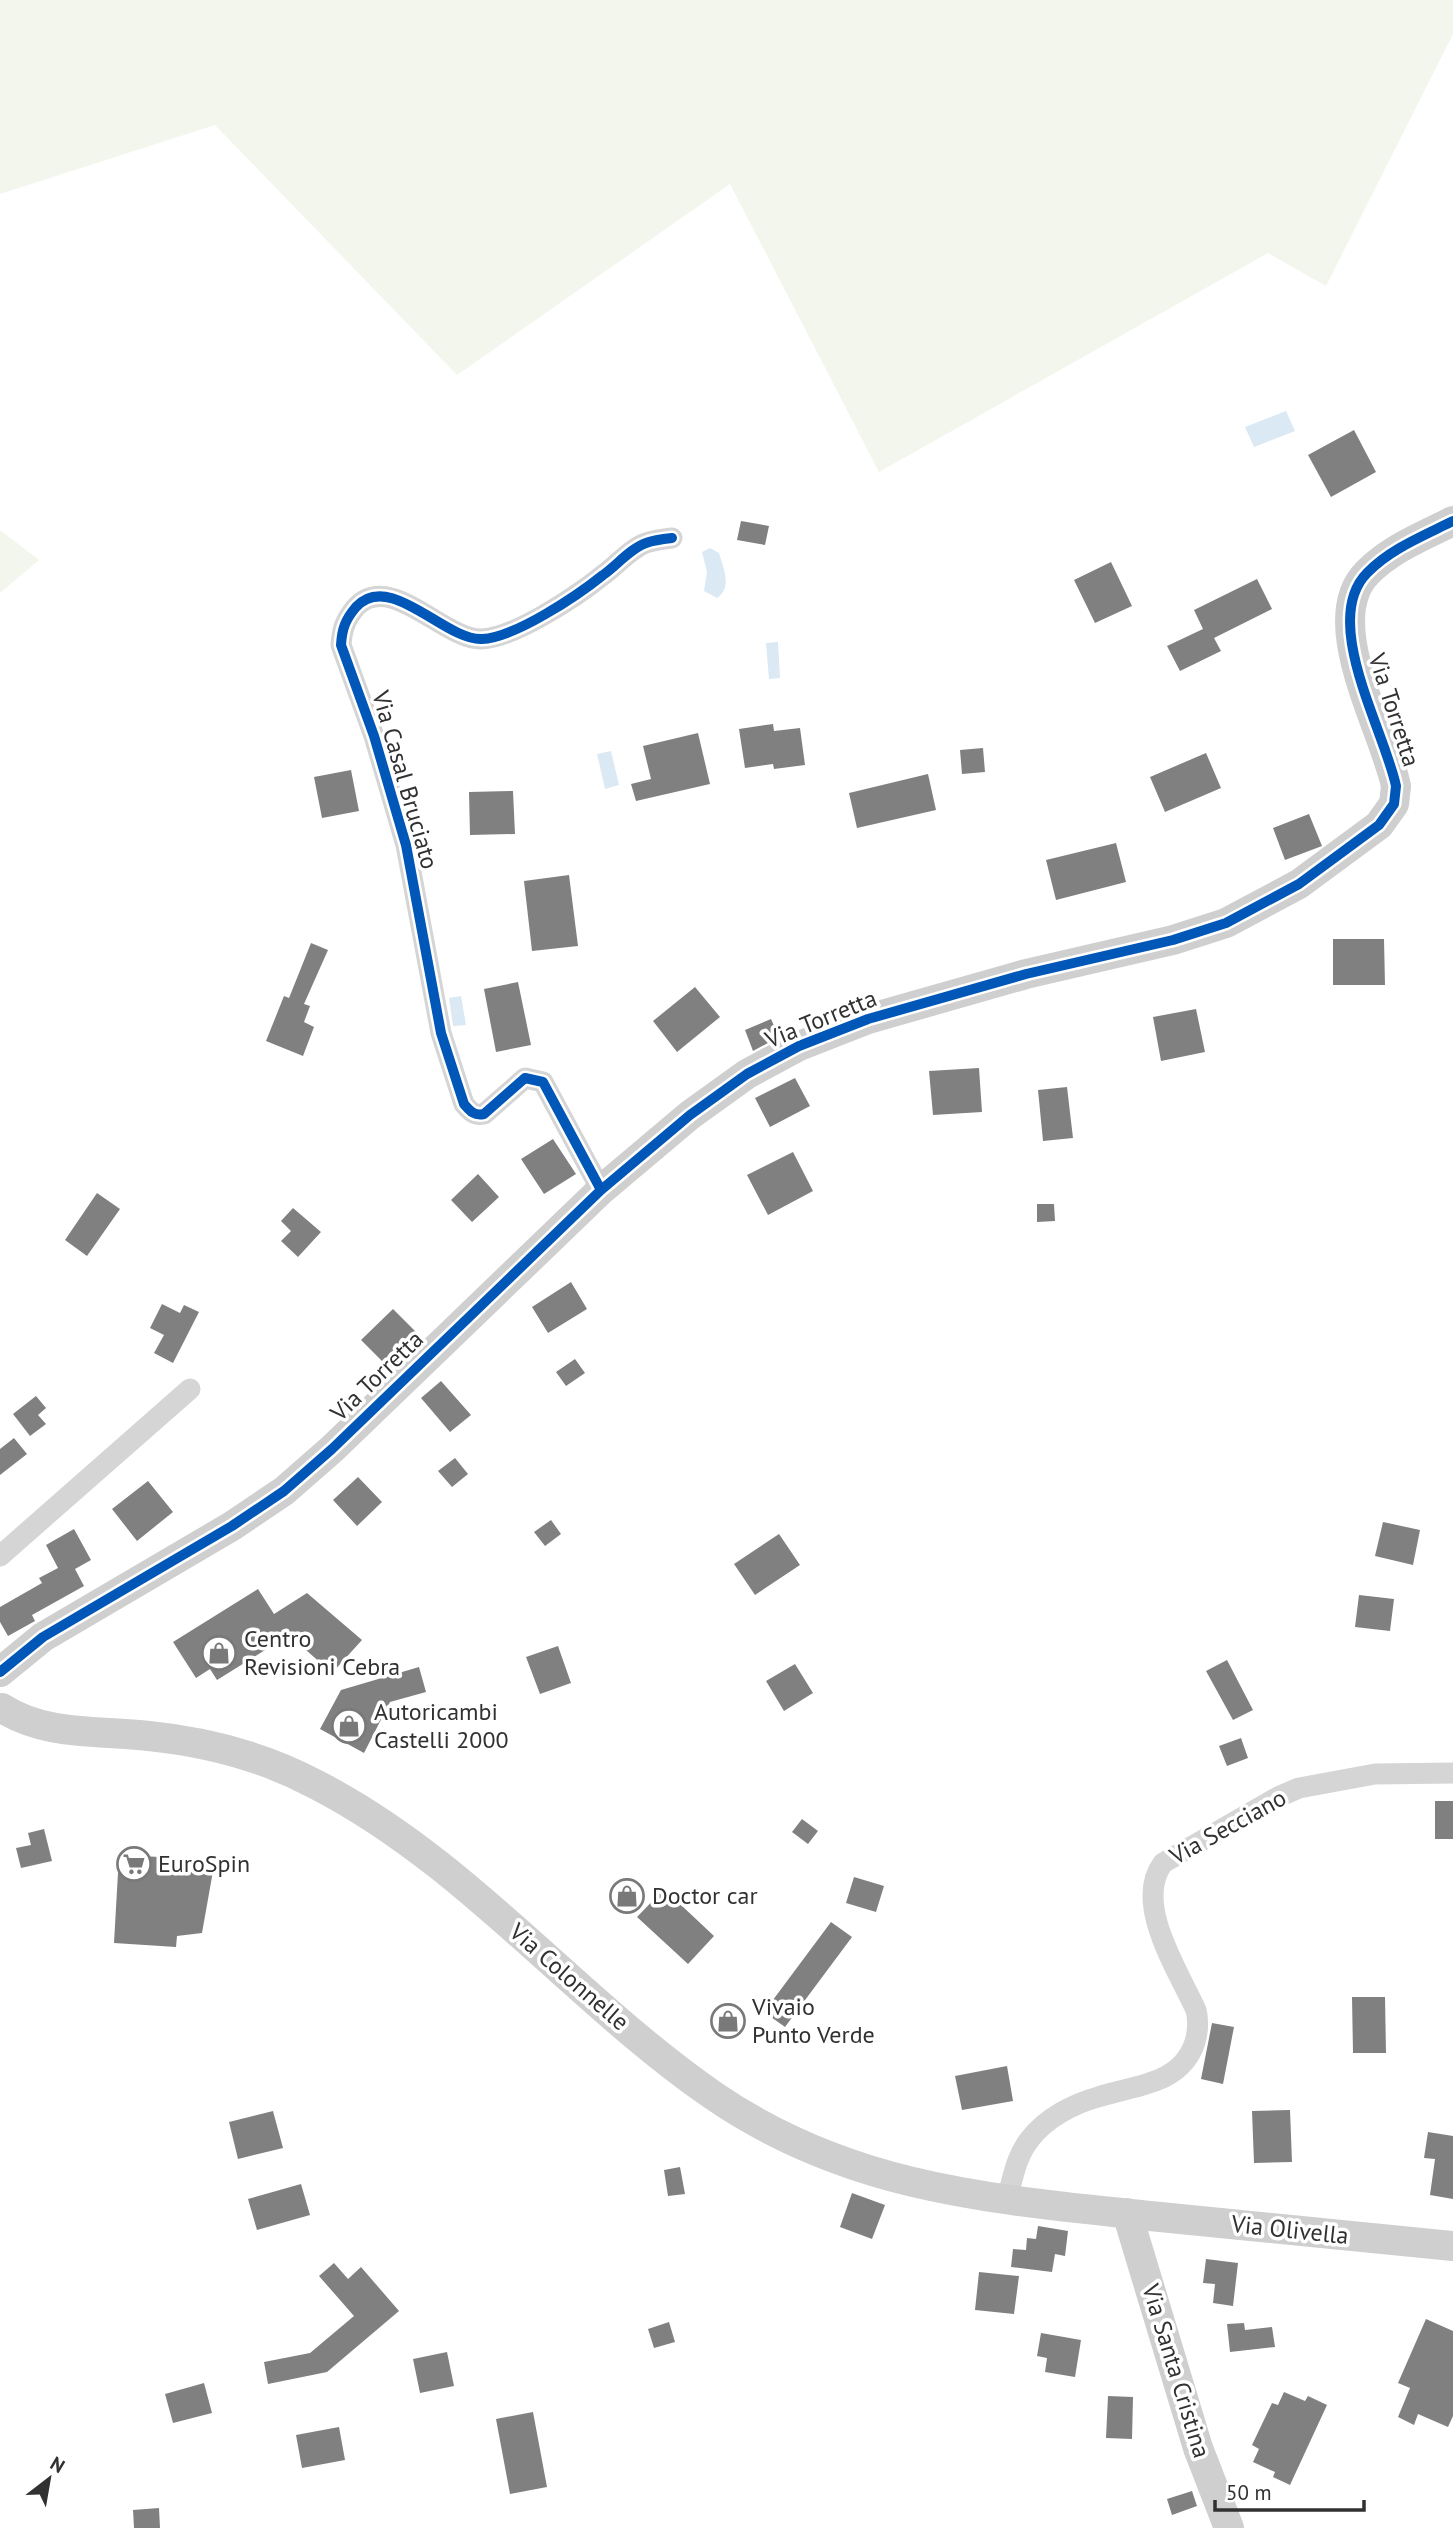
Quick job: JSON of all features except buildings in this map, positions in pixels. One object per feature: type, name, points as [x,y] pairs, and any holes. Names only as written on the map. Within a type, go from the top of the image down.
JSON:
[{"type":"street","name":"Via Torretta","points":[[0,1672],[43,1637],[232,1526],[284,1491],[332,1449],[601,1190],[720,1093],[799,1046],[894,1012],[1226,923],[1299,884],[1379,825],[1394,804],[1396,786],[1351,643],[1349,606],[1358,584],[1378,563],[1399,548],[1453,521]]},
{"type":"street","name":"Via Casal Bruciato","points":[[601,1190],[543,1082],[525,1078],[478,1115],[464,1104],[441,1033],[406,845],[374,736],[341,645],[342,630],[347,617],[360,603],[370,597],[388,597],[456,632],[478,640],[499,638],[593,584],[643,544],[672,538]]},
{"type":"street","points":[[0,1556],[190,1389]]},
{"type":"street","name":"Via Colonnelle","points":[[5,1719],[46,1727],[150,1736],[213,1747],[256,1758],[314,1783],[351,1803],[425,1854],[637,2036],[735,2109],[821,2154],[863,2170],[944,2190],[1127,2213]]},
{"type":"street","name":"Via Secciano","points":[[1007,2199],[1019,2157],[1030,2139],[1046,2124],[1088,2100],[1165,2078],[1184,2064],[1192,2048],[1198,2025],[1197,2015],[1154,1913],[1150,1896],[1153,1879],[1163,1863],[1182,1850],[1299,1788],[1375,1774],[1453,1773]]},
{"type":"street","name":"Via Olivella","points":[[1127,2213],[1453,2246]]},
{"type":"street","name":"Via Santa Cristina","points":[[1127,2213],[1198,2448],[1229,2528]]},
{"type":"shaded area","points":[[0,0],[1453,0],[1453,34],[1326,286],[1268,253],[879,472],[730,184],[457,375],[215,125],[0,194]]},
{"type":"shaded area","points":[[1286,411],[1295,431],[1254,447],[1245,427]]},
{"type":"shaded area","points":[[0,530],[39,560],[0,593]]},
{"type":"shaded area","points":[[710,548],[719,553],[726,577],[725,588],[717,598],[704,591],[707,572],[702,552]]},
{"type":"shaded area","points":[[778,642],[780,678],[769,679],[766,643]]},
{"type":"shaded area","points":[[611,751],[619,785],[605,789],[597,754]]},
{"type":"shaded area","points":[[461,996],[466,1025],[453,1026],[449,998]]},
{"type":"cycle path","points":[[0,1672],[43,1637],[232,1526],[284,1491],[332,1449],[601,1190],[690,1115],[747,1074],[799,1046],[868,1019],[1026,974],[1173,940],[1226,923],[1299,884],[1379,825],[1394,804],[1396,786],[1359,676],[1352,646],[1350,619],[1354,594],[1376,564],[1407,544],[1453,521]]},
{"type":"cycle path","points":[[601,1190],[543,1082],[525,1078],[484,1114],[475,1114],[464,1104],[441,1033],[406,845],[374,736],[341,639],[343,629],[356,607],[370,598],[385,597],[401,601],[467,637],[495,637],[511,632],[562,604],[592,584],[640,545],[672,538]]},
{"type":"place","name":"Centro Revisioni Cebra","points":[[219,1653]]},
{"type":"place","name":"Autoricambi Castelli 2000","points":[[349,1726]]},
{"type":"place","name":"EuroSpin","points":[[134,1864]]},
{"type":"place","name":"Doctor car","points":[[627,1896]]},
{"type":"place","name":"Vivaio Punto Verde","points":[[728,2021]]}]
